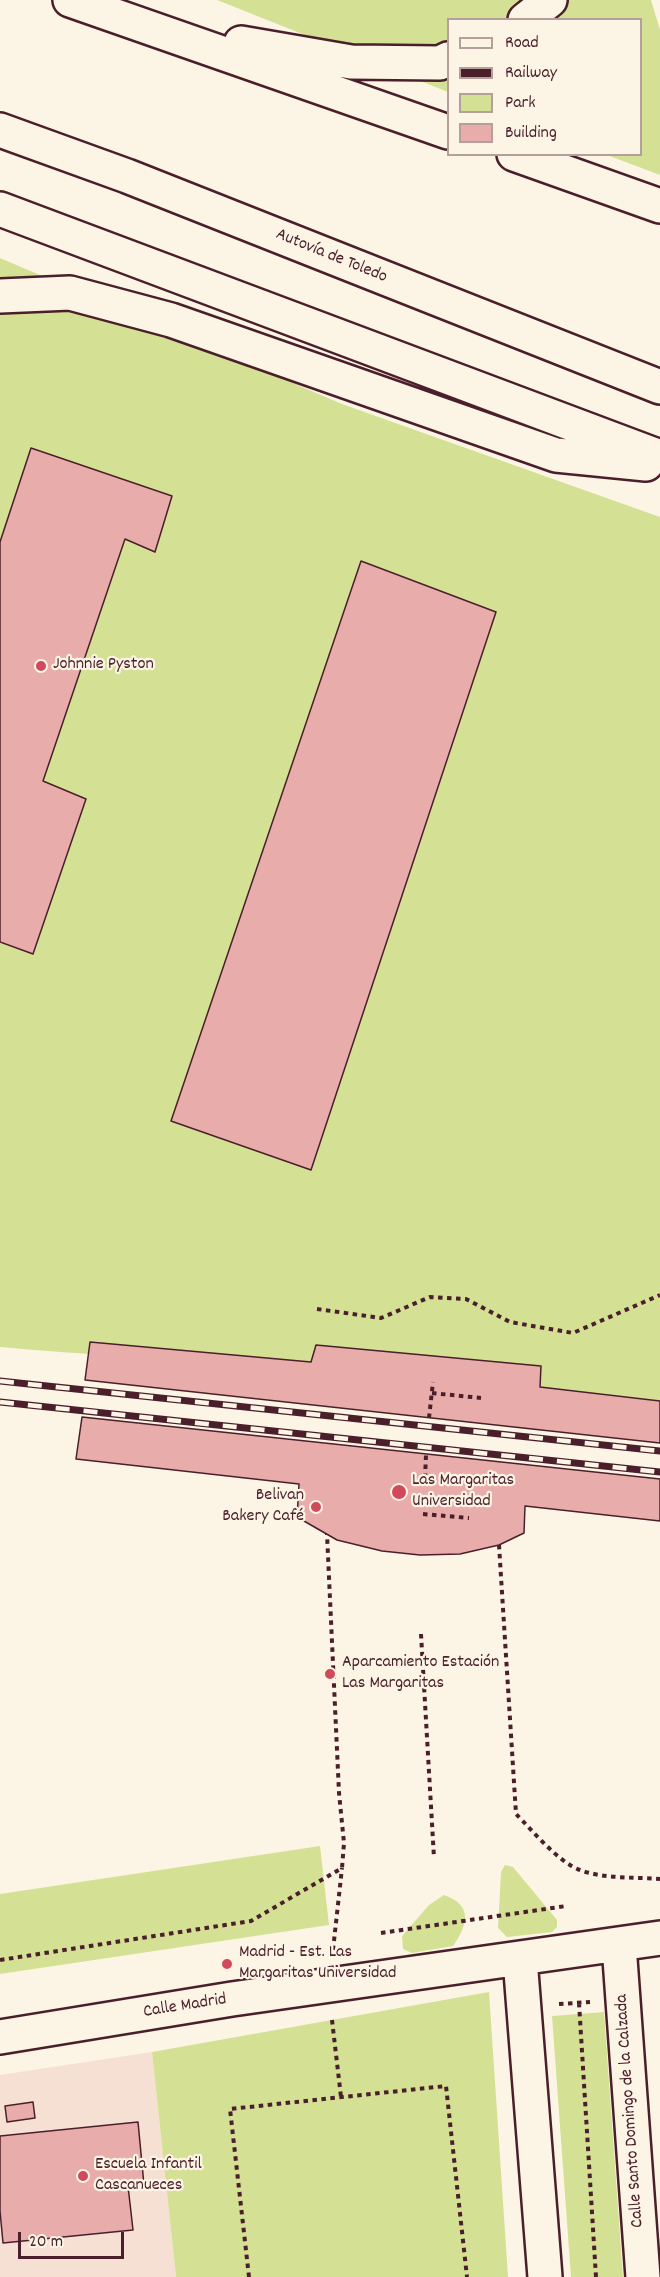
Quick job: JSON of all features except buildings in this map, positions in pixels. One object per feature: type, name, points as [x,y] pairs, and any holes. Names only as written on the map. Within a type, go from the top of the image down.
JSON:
[{"type":"main road","points":[[70,0],[447,132]]},
{"type":"main road","points":[[528,18],[550,0]]},
{"type":"main road","points":[[150,28],[351,62],[440,63],[447,60]]},
{"type":"main road","name":"Autovía de Toledo","points":[[0,130],[127,176],[660,387]]},
{"type":"main road","points":[[520,156],[660,206]]},
{"type":"main road","points":[[0,209],[660,457]]},
{"type":"main road","points":[[0,296],[70,293],[171,320],[556,455],[660,465]]},
{"type":"main road","name":"Calle Madrid","points":[[0,2037],[232,1999],[660,1938]]},
{"type":"main road","name":"Calle Santo Domingo de la Calzada","points":[[619,1945],[643,2277]]},
{"type":"main road","points":[[520,1959],[545,2277]]},
{"type":"path","points":[[317,1310],[381,1318],[430,1297],[466,1299],[510,1322],[573,1333],[660,1295]]},
{"type":"path","points":[[429,1418],[433,1382]]},
{"type":"path","points":[[432,1393],[481,1398]]},
{"type":"path","points":[[425,1478],[426,1455]]},
{"type":"path","points":[[423,1514],[469,1518]]},
{"type":"path","points":[[327,1534],[340,1818],[344,1843],[329,1986],[341,2097]]},
{"type":"path","points":[[499,1545],[516,1814],[566,1862],[579,1870],[597,1875],[660,1879]]},
{"type":"path","points":[[421,1634],[434,1858]]},
{"type":"path","points":[[0,1960],[250,1921],[342,1868]]},
{"type":"path","points":[[381,1933],[566,1906]]},
{"type":"path","points":[[524,2007],[623,2000]]},
{"type":"path","points":[[579,2003],[596,2277]]},
{"type":"path","points":[[249,2277],[230,2109],[446,2086],[467,2277]]},
{"type":"shaded area","name":"Escuela Infantil Cascanueces","points":[[152,2052],[176,2277],[0,2277],[0,2075]]},
{"type":"green space","points":[[217,0],[651,0],[660,30],[660,175],[610,156],[642,156],[642,18],[447,18],[447,92]]},
{"type":"green space","points":[[0,258],[342,404],[660,517],[660,1401],[540,1387],[541,1367],[202,1360],[0,1347]]},
{"type":"green space","points":[[320,1846],[329,1925],[0,1974],[0,1894]]},
{"type":"green space","points":[[505,1865],[513,1867],[557,1920],[557,1927],[552,1932],[507,1937],[498,1928],[501,1872]]},
{"type":"green space","points":[[444,1895],[460,1904],[464,1910],[462,1931],[453,1946],[412,1953],[403,1949],[402,1936],[429,1905]]},
{"type":"green space","points":[[489,1992],[508,2277],[176,2277],[152,2052]]},
{"type":"green space","points":[[604,2012],[623,2277],[571,2277],[552,2016]]},
{"type":"railway","points":[[0,1381],[660,1451]]},
{"type":"railway","points":[[0,1402],[660,1472]]},
{"type":"place","name":"Johnnie Pyston","points":[[41,666]]},
{"type":"place","name":"Las Margaritas Universidad","points":[[399,1492]]},
{"type":"place","name":"Belivan Bakery Café","points":[[316,1507]]},
{"type":"place","name":"Aparcamiento Estación Las Margaritas","points":[[330,1674]]},
{"type":"place","name":"Madrid - Est. Las Margaritas Universidad","points":[[227,1964]]},
{"type":"place","name":"Escuela Infantil Cascanueces","points":[[83,2176]]}]
